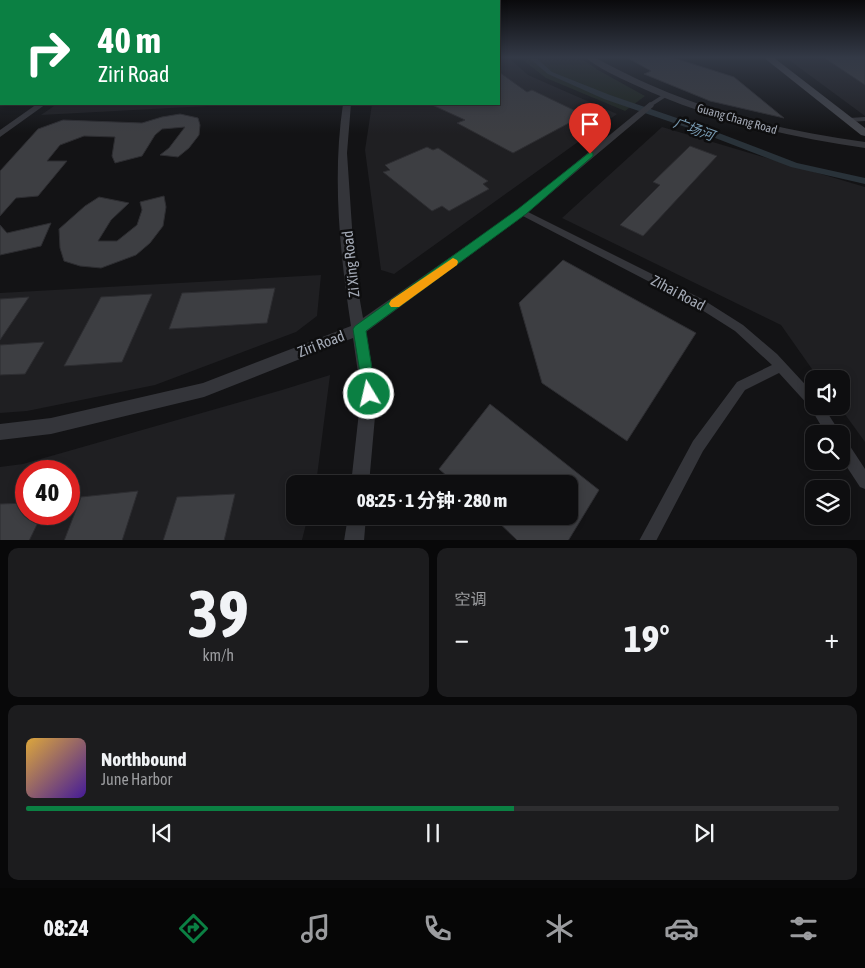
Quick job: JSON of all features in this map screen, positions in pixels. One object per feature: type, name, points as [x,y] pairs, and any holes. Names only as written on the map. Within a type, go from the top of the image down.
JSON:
[{"type":"main road","points":[[800,82],[865,133]]},
{"type":"street","name":"Guang Chang Road","points":[[637,82],[664,96],[742,122],[813,138],[865,144]]},
{"type":"street","name":"Ziri Road","points":[[0,432],[51,426],[204,390],[359,329],[522,212],[650,104],[664,96]]},
{"type":"street","points":[[0,134],[41,105]]},
{"type":"street","name":"Zi Xing Road","points":[[347,105],[342,153],[349,272],[369,394],[361,475]]},
{"type":"street","points":[[849,120],[865,120]]},
{"type":"street","name":"Zihai Road","points":[[522,212],[698,302],[738,328],[781,366],[805,394]]},
{"type":"street","points":[[647,540],[698,446],[741,386],[781,366]]},
{"type":"street","points":[[850,459],[865,482]]},
{"type":"street","points":[[354,540],[355,525]]},
{"type":"shaded area","points":[[500,82],[544,82],[617,114],[394,274],[381,270],[365,150],[372,105],[500,105]]},
{"type":"shaded area","points":[[556,82],[620,82],[645,96],[625,111]]},
{"type":"shaded area","points":[[819,82],[865,82],[865,116]]},
{"type":"shaded area","points":[[56,105],[226,105],[41,115]]},
{"type":"shaded area","points":[[662,127],[865,187],[865,442],[846,415],[850,415],[850,370],[813,370],[781,325],[562,218]]},
{"type":"shaded area","points":[[321,275],[317,316],[296,332],[155,385],[27,411],[0,413],[0,293]]},
{"type":"shaded area","points":[[330,375],[317,475],[286,475],[286,525],[306,525],[302,540],[0,540],[0,467],[15,465],[15,525],[80,525],[80,460],[37,460]]},
{"type":"building","points":[[500,82],[513,82],[527,92],[532,90],[584,115],[513,153],[457,123],[465,120],[432,105],[500,105]]},
{"type":"building","points":[[664,82],[740,82],[784,118],[710,101]]},
{"type":"building","points":[[180,114],[198,118],[200,125],[199,135],[189,148],[178,157],[160,155],[169,148],[185,127],[162,129],[155,135],[142,156],[115,163],[112,156],[115,137],[84,136],[60,145],[47,161],[67,161],[38,196],[16,198],[0,216],[0,171],[38,129],[63,120],[142,123]]},
{"type":"building","points":[[690,146],[717,156],[643,236],[620,225],[660,185],[653,182]]},
{"type":"building","points":[[427,147],[433,150],[438,148],[488,181],[483,184],[489,189],[449,211],[442,206],[432,211],[383,172],[390,170],[385,165]]},
{"type":"building","points":[[164,196],[166,207],[163,226],[150,243],[136,255],[101,268],[80,266],[64,261],[60,248],[59,229],[85,206],[99,197],[129,203],[111,220],[98,241],[117,241],[137,225],[142,210],[140,202]]},
{"type":"building","points":[[51,223],[41,246],[0,255],[0,225],[7,233]]},
{"type":"building","points":[[563,260],[696,333],[627,441],[542,383],[519,303]]},
{"type":"building","points":[[275,288],[267,323],[169,329],[182,293]]},
{"type":"building","points":[[152,294],[122,362],[64,366],[101,297]]},
{"type":"building","points":[[29,297],[0,340],[0,299]]},
{"type":"building","points":[[44,342],[25,374],[0,375],[0,345]]},
{"type":"building","points":[[490,404],[599,490],[578,525],[578,475],[446,475],[439,469]]},
{"type":"building","points":[[138,491],[122,540],[64,540],[70,525],[80,525],[81,497]]},
{"type":"building","points":[[235,494],[224,540],[163,540],[177,497]]},
{"type":"building","points":[[15,503],[15,525],[37,525],[29,540],[0,540],[0,504]]},
{"type":"building","points":[[501,525],[578,525],[569,540],[517,540]]},
{"type":"waterway","name":"广场河","points":[[572,82],[607,97],[700,129],[794,165],[865,181]]},
{"type":"slow traffic","points":[[395,304],[453,262]]},
{"type":"route","points":[[369,394],[359,329],[522,212],[590,154]]}]
